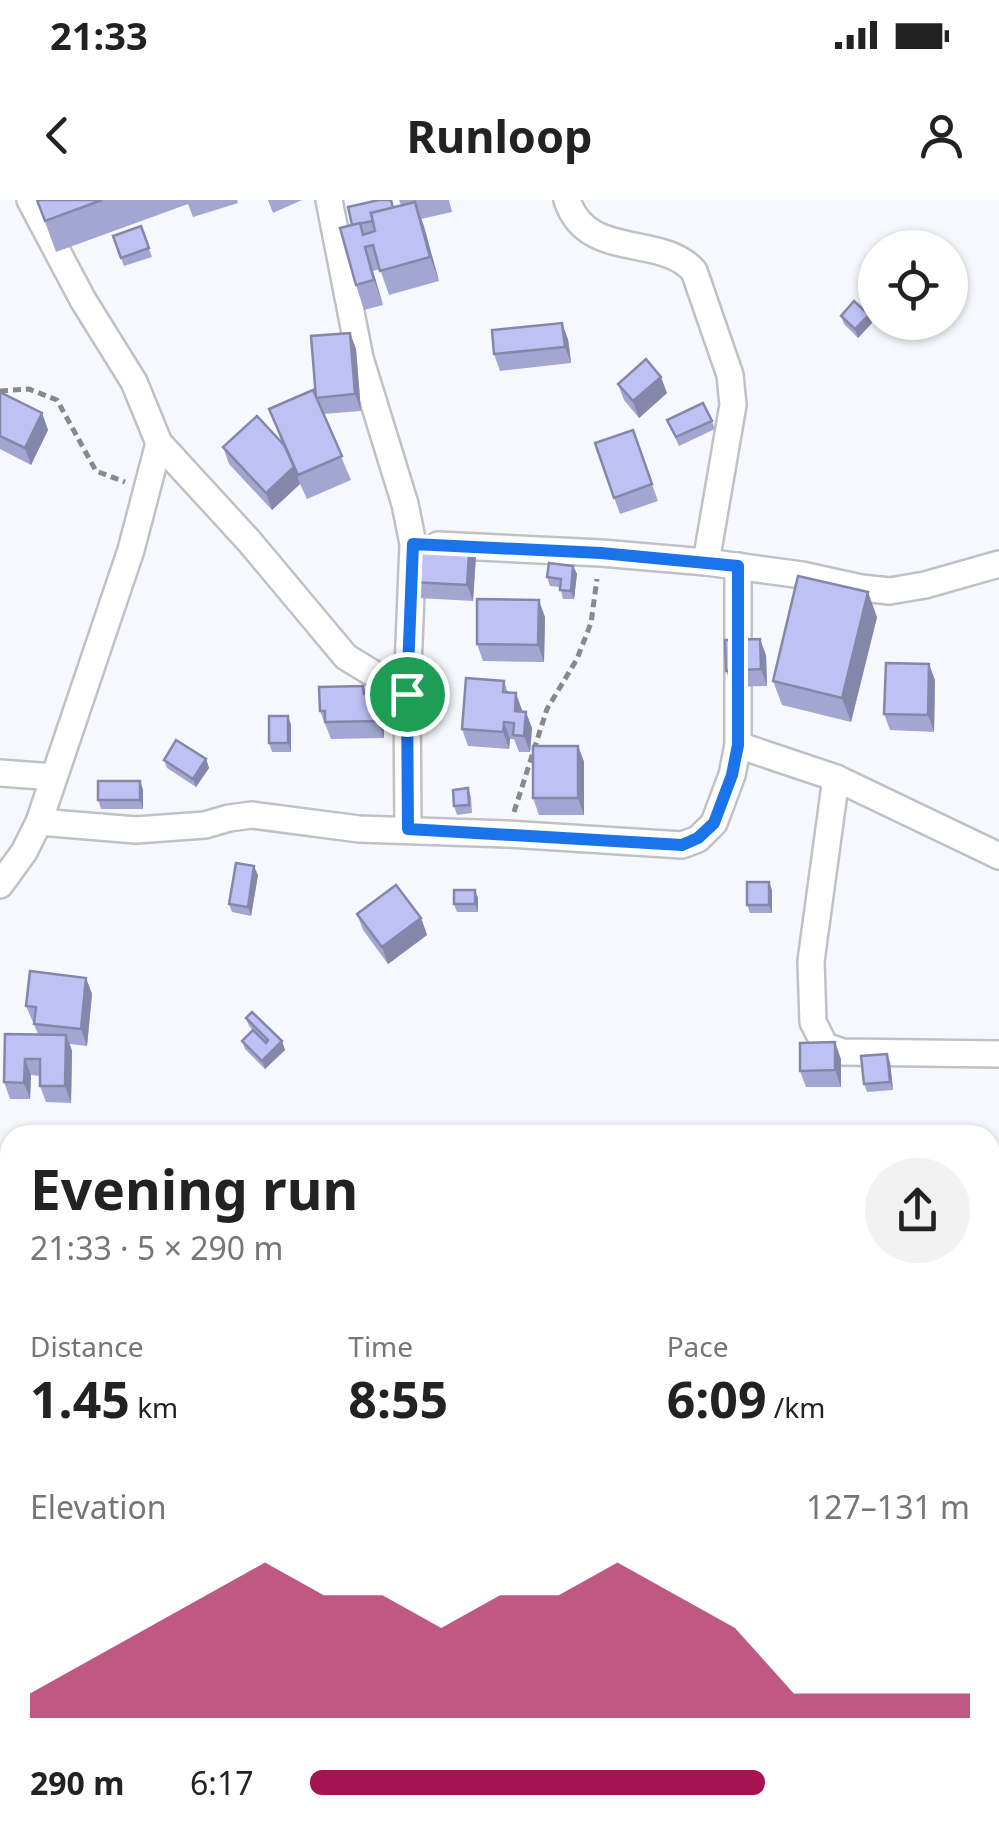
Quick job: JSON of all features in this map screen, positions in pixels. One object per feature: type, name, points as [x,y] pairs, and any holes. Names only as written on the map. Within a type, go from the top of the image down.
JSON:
[{"type":"street","points":[[30,200],[83,300],[134,382],[159,443],[260,552],[346,657],[407,694]]},
{"type":"street","points":[[328,200],[360,358],[413,544],[407,694],[408,829]]},
{"type":"street","points":[[566,200],[571,214],[582,226],[600,237],[672,255],[694,270],[730,375],[733,405],[706,562]]},
{"type":"street","points":[[0,885],[24,852],[39,822],[126,565],[159,443]]},
{"type":"street","points":[[413,544],[706,562],[890,591],[999,564]]},
{"type":"street","points":[[39,822],[136,830],[205,825],[252,816],[359,828],[682,845],[698,838],[714,823],[732,775],[738,745],[738,566]]},
{"type":"street","points":[[738,745],[836,778],[999,856]]},
{"type":"street","points":[[0,773],[54,777]]},
{"type":"street","points":[[836,778],[812,961],[813,1022],[825,1046],[842,1052],[999,1054]]},
{"type":"path","points":[[0,391],[29,389],[56,400],[96,471],[147,491]]},
{"type":"path","points":[[507,834],[547,709],[578,659],[590,623],[601,553]]},
{"type":"building","points":[[37,200],[102,200],[45,221]]},
{"type":"building","points":[[391,200],[393,208],[371,213],[373,221],[352,225],[348,207]]},
{"type":"building","points":[[415,202],[430,257],[380,271],[373,245],[365,247],[374,280],[356,285],[340,228],[360,223],[363,235],[375,231],[371,213]]},
{"type":"building","points":[[141,226],[149,248],[121,258],[113,236]]},
{"type":"building","points":[[854,301],[858,305],[855,329],[841,316]]},
{"type":"building","points":[[562,323],[565,347],[494,354],[492,330]]},
{"type":"building","points":[[350,333],[355,394],[316,398],[311,336]]},
{"type":"building","points":[[646,359],[661,377],[633,401],[618,384]]},
{"type":"building","points":[[313,390],[342,456],[298,475],[269,409]]},
{"type":"building","points":[[0,392],[42,413],[25,448],[0,436]]},
{"type":"building","points":[[703,403],[712,421],[676,437],[667,420]]},
{"type":"building","points":[[257,416],[284,445],[294,467],[266,493],[223,447]]},
{"type":"building","points":[[633,430],[652,484],[614,498],[595,443]]},
{"type":"building","points":[[414,536],[470,539],[467,585],[412,582]]},
{"type":"building","points":[[549,563],[573,566],[571,591],[560,590],[561,579],[547,577]]},
{"type":"building","points":[[798,576],[868,592],[842,698],[773,681]]},
{"type":"building","points":[[477,599],[539,600],[538,645],[477,644]]},
{"type":"building","points":[[760,639],[761,669],[726,671],[725,640]]},
{"type":"building","points":[[886,663],[929,664],[928,715],[884,714]]},
{"type":"building","points":[[466,678],[504,681],[503,692],[516,693],[515,711],[526,712],[524,736],[513,735],[514,723],[504,722],[503,732],[462,729]]},
{"type":"building","points":[[363,686],[364,694],[388,697],[388,705],[378,705],[378,721],[325,722],[325,711],[320,711],[319,687]]},
{"type":"building","points":[[269,716],[288,716],[288,743],[269,743]]},
{"type":"building","points":[[176,740],[206,759],[193,779],[164,760]]},
{"type":"building","points":[[533,746],[578,746],[578,798],[533,798]]},
{"type":"building","points":[[98,781],[140,781],[140,800],[98,800]]},
{"type":"building","points":[[468,788],[469,805],[454,806],[453,790]]},
{"type":"building","points":[[236,863],[254,866],[248,907],[229,904]]},
{"type":"building","points":[[747,882],[769,882],[769,905],[747,905]]},
{"type":"building","points":[[396,885],[421,918],[382,947],[357,914]]},
{"type":"building","points":[[454,890],[475,890],[475,904],[454,904]]},
{"type":"building","points":[[30,971],[86,978],[81,1029],[34,1024],[36,1007],[26,1006]]},
{"type":"building","points":[[252,1012],[282,1041],[262,1061],[242,1041],[253,1030],[266,1043],[268,1040],[246,1018]]},
{"type":"building","points":[[5,1034],[66,1035],[65,1086],[40,1086],[40,1059],[25,1059],[24,1083],[4,1082]]},
{"type":"building","points":[[835,1042],[835,1070],[800,1071],[800,1043]]},
{"type":"building","points":[[887,1054],[890,1082],[864,1084],[861,1056]]},
{"type":"route","points":[[413,544],[601,553],[738,566],[738,745],[732,775],[714,823],[698,838],[682,845],[408,829],[407,694],[413,544]]}]
